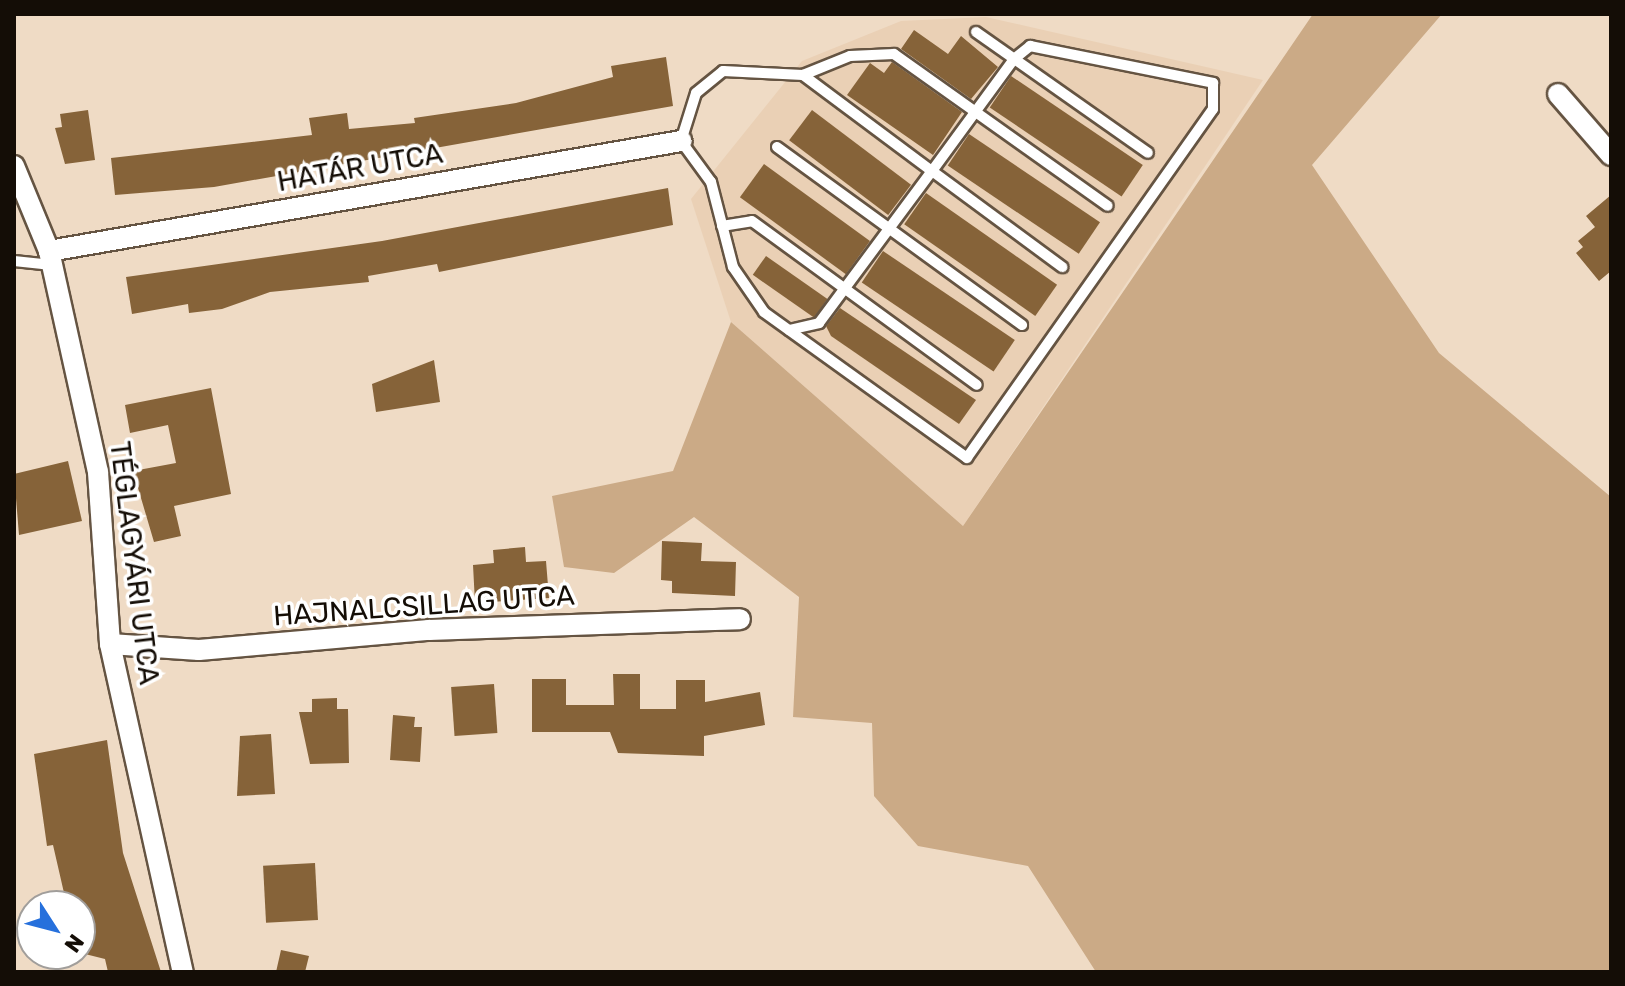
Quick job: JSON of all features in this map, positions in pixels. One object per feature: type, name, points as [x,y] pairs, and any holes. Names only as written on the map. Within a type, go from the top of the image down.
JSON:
[{"type":"street","points":[[1558,94],[1611,155]]},
{"type":"street","name":"HATÁR UTCA","points":[[51,258],[681,141]]},
{"type":"street","name":"TÉGLAGYÁRI UTCA","points":[[14,166],[51,258],[98,472],[110,644],[183,972]]},
{"type":"street","name":"HAJNALCSILLAG UTCA","points":[[110,644],[199,650],[429,630],[740,619]]},
{"type":"lane","points":[[976,32],[1148,153]]},
{"type":"lane","points":[[789,330],[819,323],[932,171],[975,112],[1014,59],[1030,46],[1213,83],[1213,109],[967,458],[789,330],[764,312],[733,267],[711,182],[681,141],[696,93],[723,71],[803,75],[850,56],[894,54],[975,112],[1108,206]]},
{"type":"lane","points":[[803,75],[1062,267]]},
{"type":"lane","points":[[777,147],[1022,325]]},
{"type":"lane","points":[[722,226],[752,221],[977,385]]},
{"type":"lane","points":[[14,261],[51,258]]},
{"type":"shaded area","points":[[1313,14],[1442,14],[1312,165],[1439,353],[1611,497],[1611,972],[1096,972],[1028,866],[918,846],[874,796],[872,723],[793,717],[799,597],[694,517],[614,573],[564,567],[552,496],[673,471],[731,322],[963,526]]},
{"type":"shaded area","points":[[986,17],[1263,80],[963,526],[731,322],[691,199],[802,61],[901,21]]},
{"type":"building","points":[[914,30],[948,54],[961,36],[998,67],[971,99],[901,49]]},
{"type":"building","points":[[666,57],[673,106],[214,187],[115,195],[111,158],[312,135],[309,118],[347,113],[349,129],[415,123],[414,118],[516,103],[613,77],[611,66]]},
{"type":"building","points":[[892,62],[962,112],[933,155],[847,95],[870,63],[884,73]]},
{"type":"building","points":[[1011,76],[1143,165],[1122,196],[990,108]]},
{"type":"building","points":[[88,110],[95,160],[65,164],[55,128],[62,127],[60,114]]},
{"type":"building","points":[[812,110],[911,185],[888,215],[789,140]]},
{"type":"building","points":[[969,134],[1100,222],[1079,254],[948,166]]},
{"type":"building","points":[[764,164],[870,241],[846,274],[740,197]]},
{"type":"building","points":[[668,188],[673,225],[439,272],[437,264],[368,276],[369,282],[270,292],[222,309],[189,313],[188,304],[132,314],[126,277],[382,241]]},
{"type":"building","points":[[926,193],[1057,285],[1035,316],[904,224]]},
{"type":"building","points":[[1611,195],[1611,271],[1599,281],[1576,253],[1583,247],[1578,241],[1595,227],[1586,216]]},
{"type":"building","points":[[883,251],[1015,340],[994,371],[862,283]]},
{"type":"building","points":[[766,256],[827,299],[814,318],[753,275]]},
{"type":"building","points":[[840,308],[976,400],[959,424],[831,336],[826,326]]},
{"type":"building","points":[[434,360],[440,402],[376,412],[372,384]]},
{"type":"building","points":[[211,388],[231,494],[174,506],[181,536],[154,542],[133,471],[176,463],[168,425],[130,433],[125,405]]},
{"type":"building","points":[[68,461],[82,521],[19,535],[14,474]]},
{"type":"building","points":[[662,541],[702,543],[701,561],[736,562],[735,596],[672,593],[672,581],[661,580]]},
{"type":"building","points":[[525,547],[526,562],[546,561],[549,598],[475,603],[473,565],[494,563],[493,550]]},
{"type":"building","points":[[613,674],[640,674],[640,709],[676,709],[676,680],[705,680],[705,702],[760,692],[765,725],[704,736],[704,756],[618,753],[610,732],[532,732],[532,679],[566,679],[566,705],[614,705]]},
{"type":"building","points":[[494,684],[497,733],[455,736],[451,687]]},
{"type":"building","points":[[337,698],[337,709],[348,709],[349,763],[310,764],[299,712],[312,712],[312,699]]},
{"type":"building","points":[[393,715],[415,717],[414,727],[422,727],[420,762],[390,760]]},
{"type":"building","points":[[271,734],[275,794],[237,796],[240,736]]},
{"type":"building","points":[[107,740],[123,853],[161,972],[108,972],[105,959],[96,957],[96,890],[63,890],[53,845],[47,846],[34,754]]},
{"type":"building","points":[[315,863],[318,920],[266,923],[263,866]]},
{"type":"building","points":[[281,950],[309,956],[305,972],[276,972]]}]
